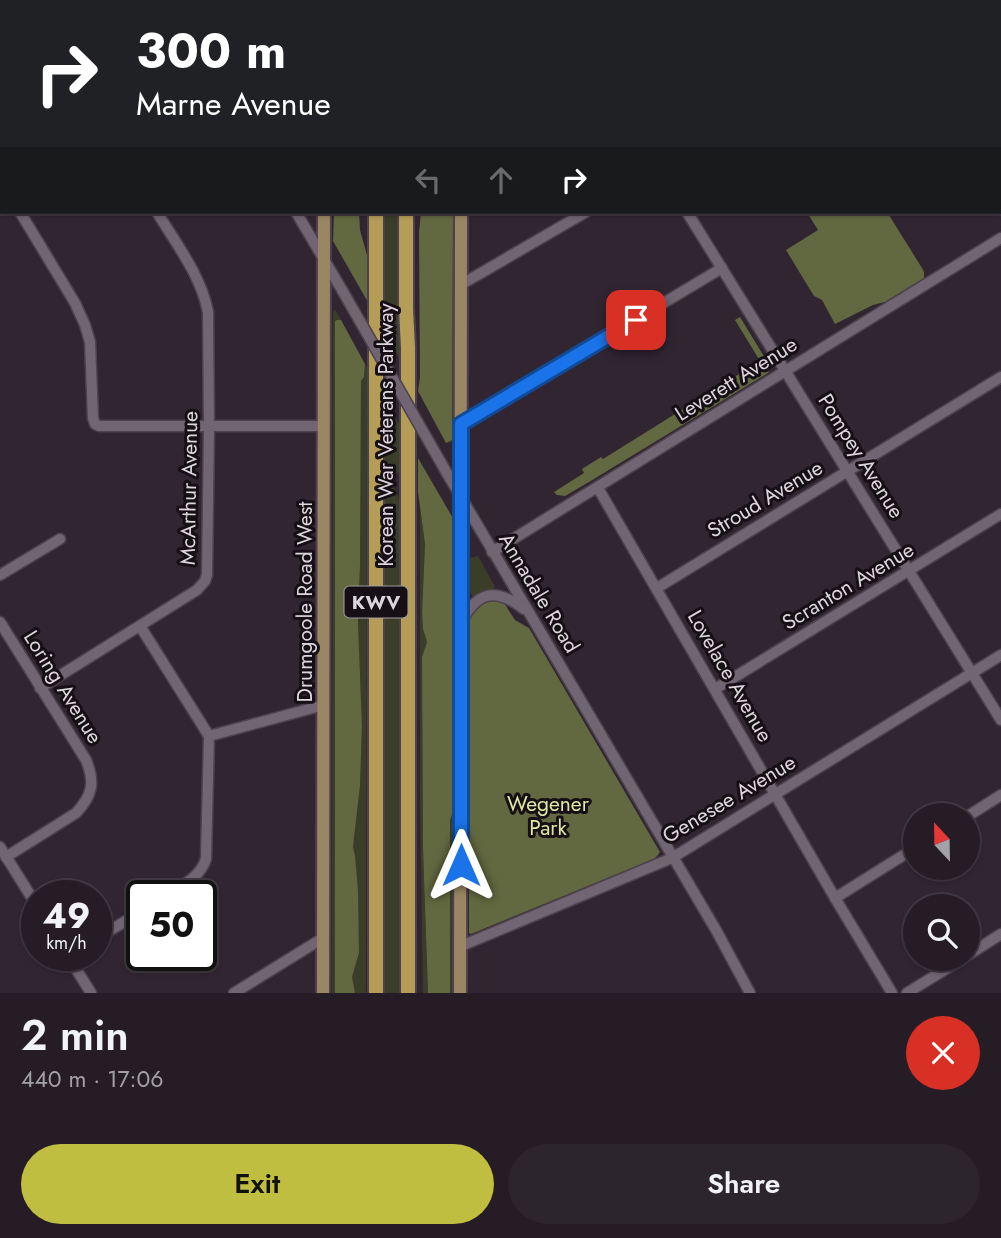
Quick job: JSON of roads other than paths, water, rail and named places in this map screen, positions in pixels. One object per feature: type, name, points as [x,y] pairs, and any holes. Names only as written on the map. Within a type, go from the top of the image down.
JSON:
[{"type":"highway","name":"Korean War Veterans Parkway","points":[[376,214],[376,993]]},
{"type":"highway","name":"Korean War Veterans Parkway","points":[[406,214],[408,993]]},
{"type":"highway","points":[[408,348],[416,214]]},
{"type":"main road","name":"Drumgoole Road West","points":[[323,993],[324,214]]},
{"type":"main road","points":[[460,993],[461,214]]},
{"type":"street","points":[[21,214],[85,324],[90,342],[95,424],[324,426]]},
{"type":"street","name":"McArthur Avenue","points":[[40,688],[197,590],[207,575],[208,312],[205,297],[191,267],[158,214]]},
{"type":"street","name":"Annadale Road","points":[[297,214],[492,552],[716,930],[750,993]]},
{"type":"street","points":[[462,284],[583,214]]},
{"type":"street","name":"Pompey Avenue","points":[[688,214],[1001,720]]},
{"type":"street","name":"Leverett Avenue","points":[[492,552],[1001,238]]},
{"type":"street","points":[[461,424],[722,268]]},
{"type":"street","name":"Stroud Avenue","points":[[657,588],[1001,377]]},
{"type":"street","name":"Lovelace Avenue","points":[[598,488],[892,993]]},
{"type":"street","name":"Scranton Avenue","points":[[715,689],[1001,514]]},
{"type":"street","points":[[0,575],[60,539]]},
{"type":"street","points":[[461,623],[475,601],[488,596],[496,595],[513,601],[530,613]]},
{"type":"street","name":"Loring Avenue","points":[[0,622],[86,760],[92,785],[85,804],[76,813],[6,857]]},
{"type":"street","points":[[140,626],[209,736],[206,859],[204,867],[189,880]]},
{"type":"street","name":"Genesee Avenue","points":[[461,946],[672,858],[1001,655]]},
{"type":"street","points":[[209,736],[324,705]]},
{"type":"street","points":[[980,808],[1001,795]]},
{"type":"street","points":[[0,847],[21,881]]},
{"type":"street","points":[[835,898],[903,856]]},
{"type":"street","points":[[980,947],[1001,934]]},
{"type":"street","points":[[234,993],[323,938]]},
{"type":"street","points":[[78,971],[91,993]]},
{"type":"street","points":[[907,993],[943,971]]},
{"type":"park label","name":"Wegener Park","points":[[548,816]]}]
